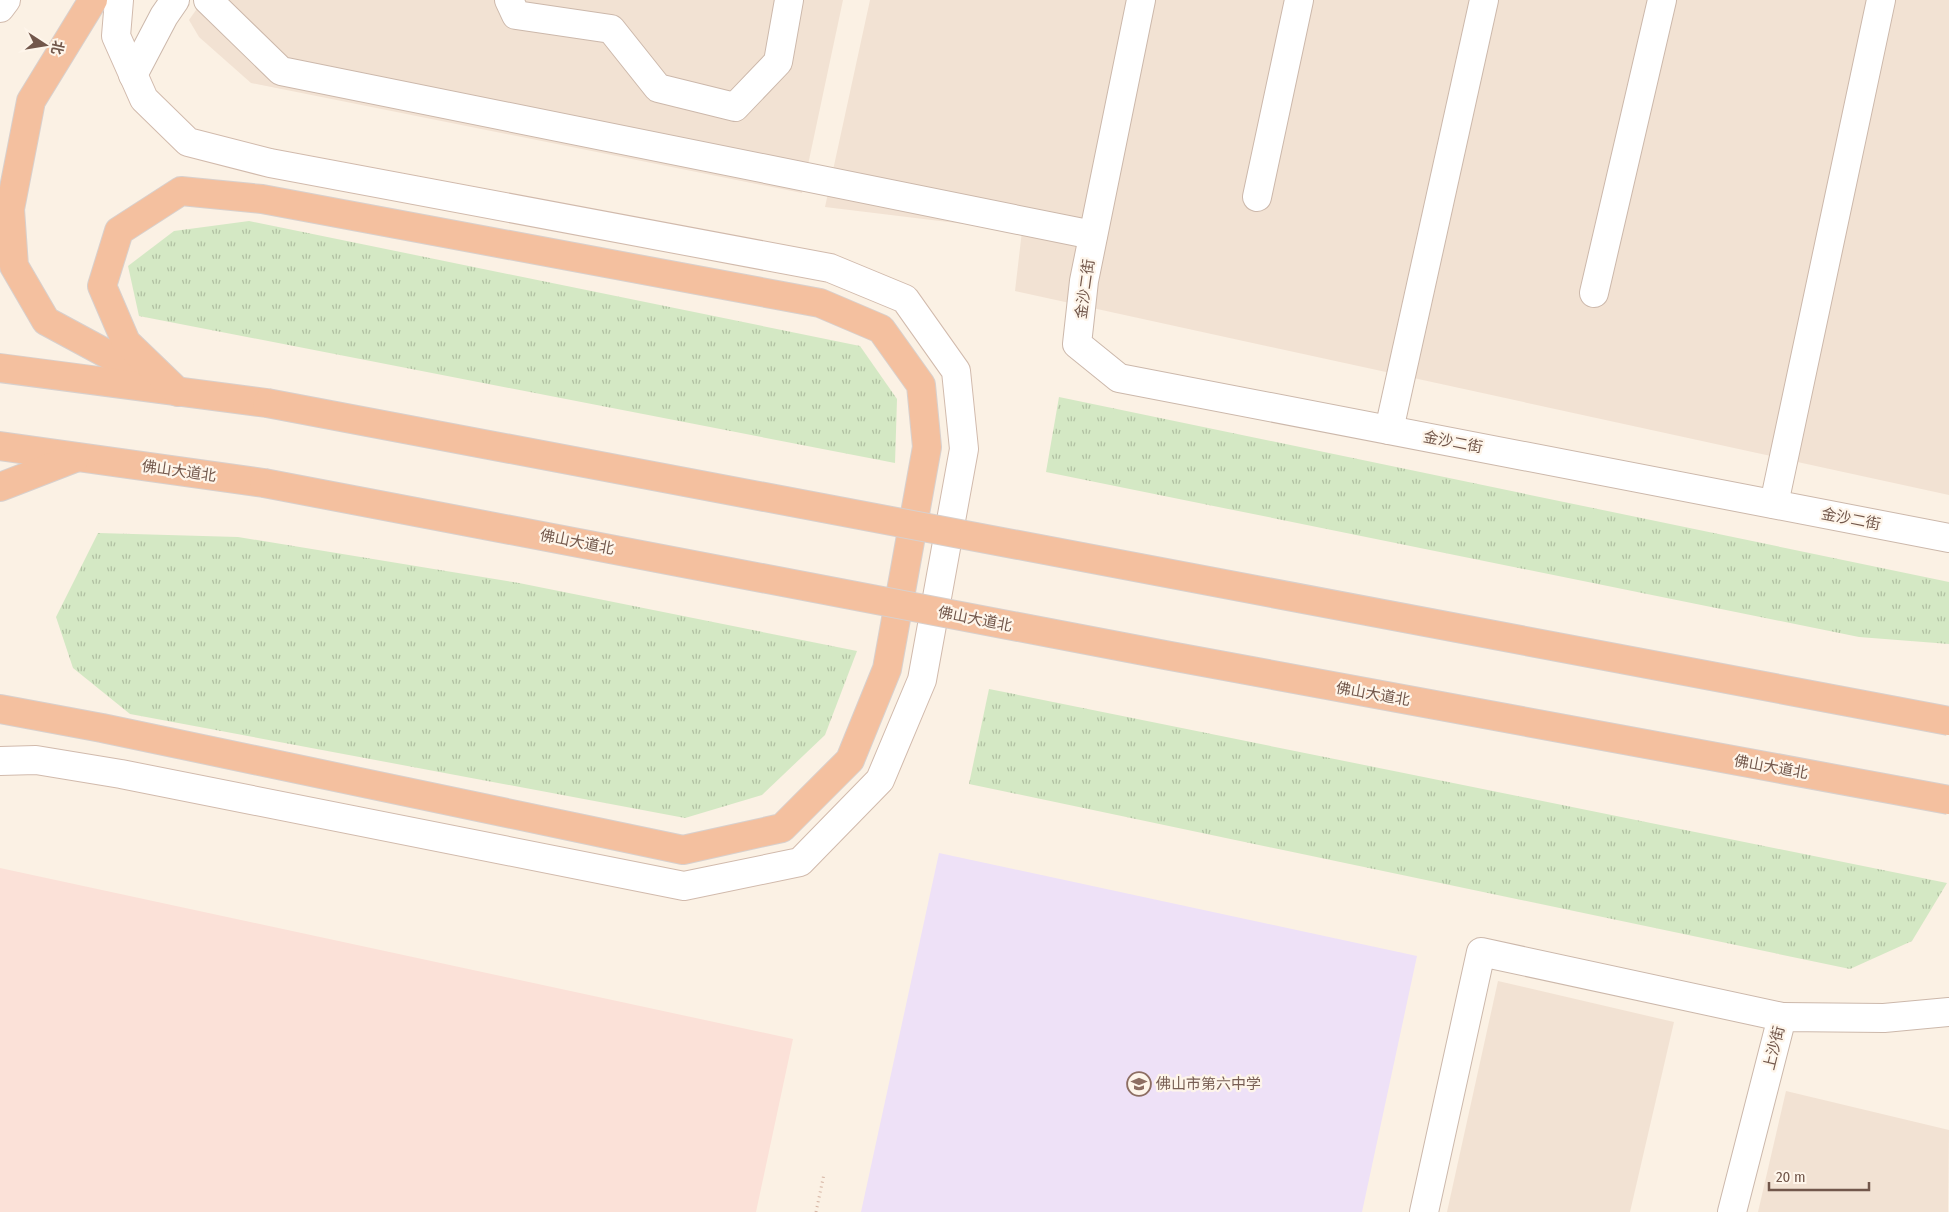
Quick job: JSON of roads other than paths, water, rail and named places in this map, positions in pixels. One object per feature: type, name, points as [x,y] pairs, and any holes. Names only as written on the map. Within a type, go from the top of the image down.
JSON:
[{"type":"highway","points":[[93,0],[31,101],[10,209],[14,266],[46,321],[178,392]]},
{"type":"highway","points":[[0,709],[102,728],[683,850],[782,828],[850,760],[887,669],[927,447],[921,385],[881,329],[820,303],[262,199],[181,191],[120,231],[102,286],[126,342],[178,392]]},
{"type":"highway","points":[[0,368],[267,403],[1949,721]]},
{"type":"highway","name":"佛山大道北","points":[[0,446],[264,482],[1175,657],[1949,800]]},
{"type":"highway","points":[[0,487],[79,457]]},
{"type":"highway","points":[[0,722],[30,716]]},
{"type":"street","points":[[0,8],[6,0]]},
{"type":"street","points":[[0,762],[36,760],[121,774],[684,886],[800,862],[880,780],[922,680],[964,449],[956,371],[905,299],[830,268],[270,163],[188,142],[144,99],[116,36],[119,0]]},
{"type":"street","points":[[133,75],[164,16],[175,0]]},
{"type":"street","points":[[208,0],[281,70],[1093,235],[1141,0]]},
{"type":"street","points":[[509,0],[516,15],[611,30],[658,88],[735,107],[778,62],[789,0]]},
{"type":"street","points":[[1257,196],[1298,0]]},
{"type":"street","points":[[1389,430],[1484,0]]},
{"type":"street","points":[[1594,293],[1662,0]]},
{"type":"street","points":[[1774,504],[1881,0]]},
{"type":"street","name":"金沙二街","points":[[1093,235],[1084,280],[1077,344],[1120,378],[1949,538]]},
{"type":"street","points":[[0,774],[36,760]]},
{"type":"street","points":[[1424,1212],[1481,952],[1782,1017]]},
{"type":"street","name":"上沙街","points":[[1732,1212],[1782,1017],[1884,1018],[1949,1012]]},
{"type":"place","name":"佛山市第六中学","points":[[1139,1084]]}]
